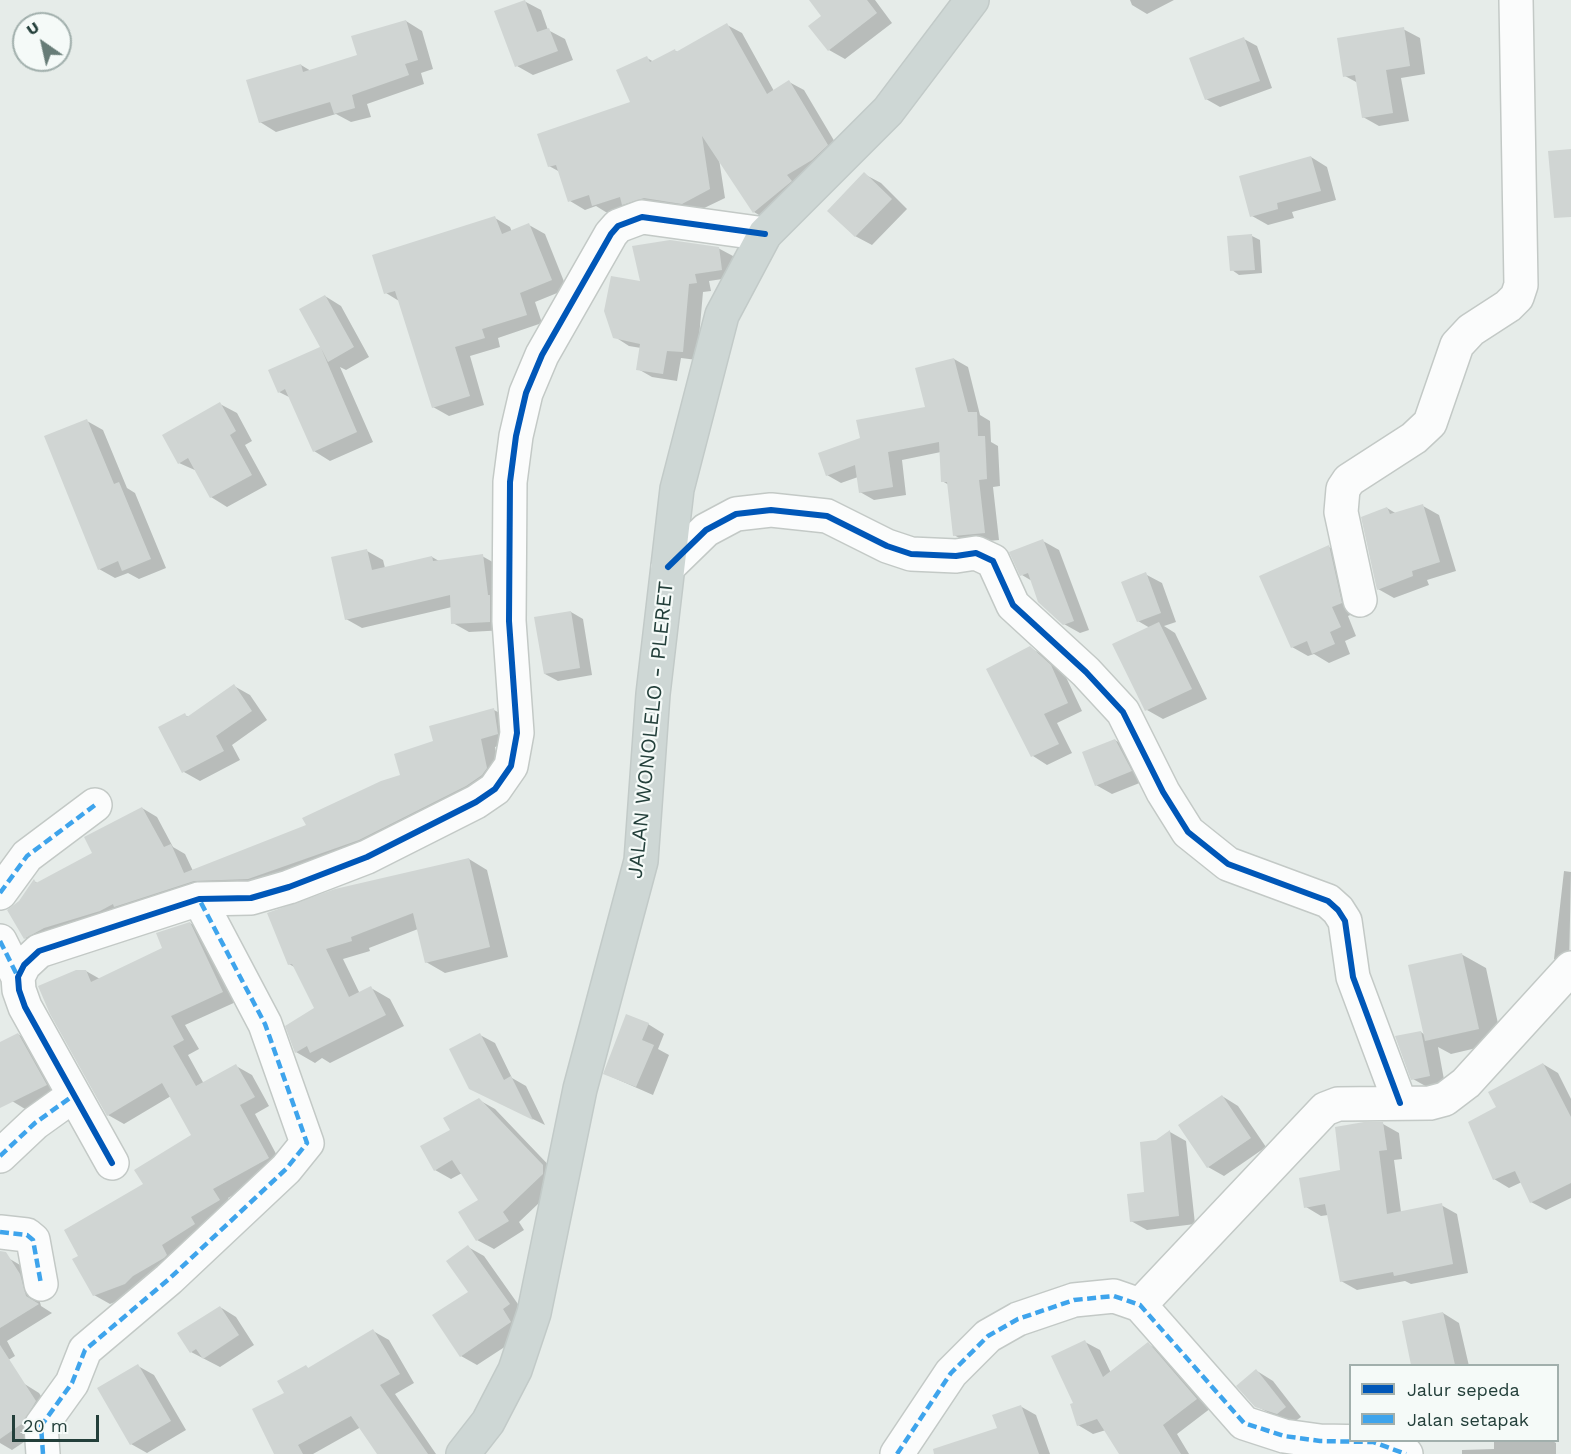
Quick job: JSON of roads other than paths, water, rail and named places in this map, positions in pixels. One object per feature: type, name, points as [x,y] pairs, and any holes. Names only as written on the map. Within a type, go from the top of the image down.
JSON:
[{"type":"main road","name":"JALAN WONOLELO - PLERET","points":[[463,1454],[488,1422],[515,1370],[534,1313],[580,1089],[641,861],[653,694],[677,489],[722,315],[765,234],[888,111],[972,0]]},
{"type":"street","points":[[1360,600],[1341,512],[1343,489],[1349,480],[1414,438],[1430,423],[1457,345],[1471,330],[1508,306],[1517,297],[1521,285],[1516,0]]},
{"type":"street","points":[[18,977],[24,965],[39,951],[199,899],[251,898],[290,887],[367,857],[476,802],[495,789],[511,766],[517,733],[509,621],[510,482],[516,436],[526,393],[542,355],[611,234],[618,226],[642,218],[765,234]]},
{"type":"street","points":[[668,567],[706,530],[736,514],[771,510],[826,516],[887,546],[911,554],[957,556],[976,553],[993,561],[1013,604],[1086,672],[1124,712],[1163,792],[1188,832],[1228,864],[1328,901],[1338,910],[1345,921],[1353,977],[1400,1103]]},
{"type":"street","points":[[0,893],[27,856],[95,805]]},
{"type":"street","points":[[43,1454],[41,1426],[72,1383],[86,1350],[169,1278],[286,1169],[307,1143],[265,1024],[199,899]]},
{"type":"street","points":[[0,941],[18,977],[19,990],[26,1007],[112,1163]]},
{"type":"street","points":[[1140,1305],[1325,1109],[1338,1104],[1430,1103],[1445,1099],[1458,1090],[1571,968]]},
{"type":"street","points":[[0,1156],[35,1123],[74,1095]]},
{"type":"street","points":[[0,1232],[27,1235],[33,1240],[41,1284]]},
{"type":"street","points":[[897,1454],[951,1373],[988,1336],[1018,1319],[1074,1300],[1114,1296],[1140,1305],[1244,1423],[1284,1436],[1320,1441],[1349,1442]]},
{"type":"street","points":[[1373,1442],[1406,1454]]}]
